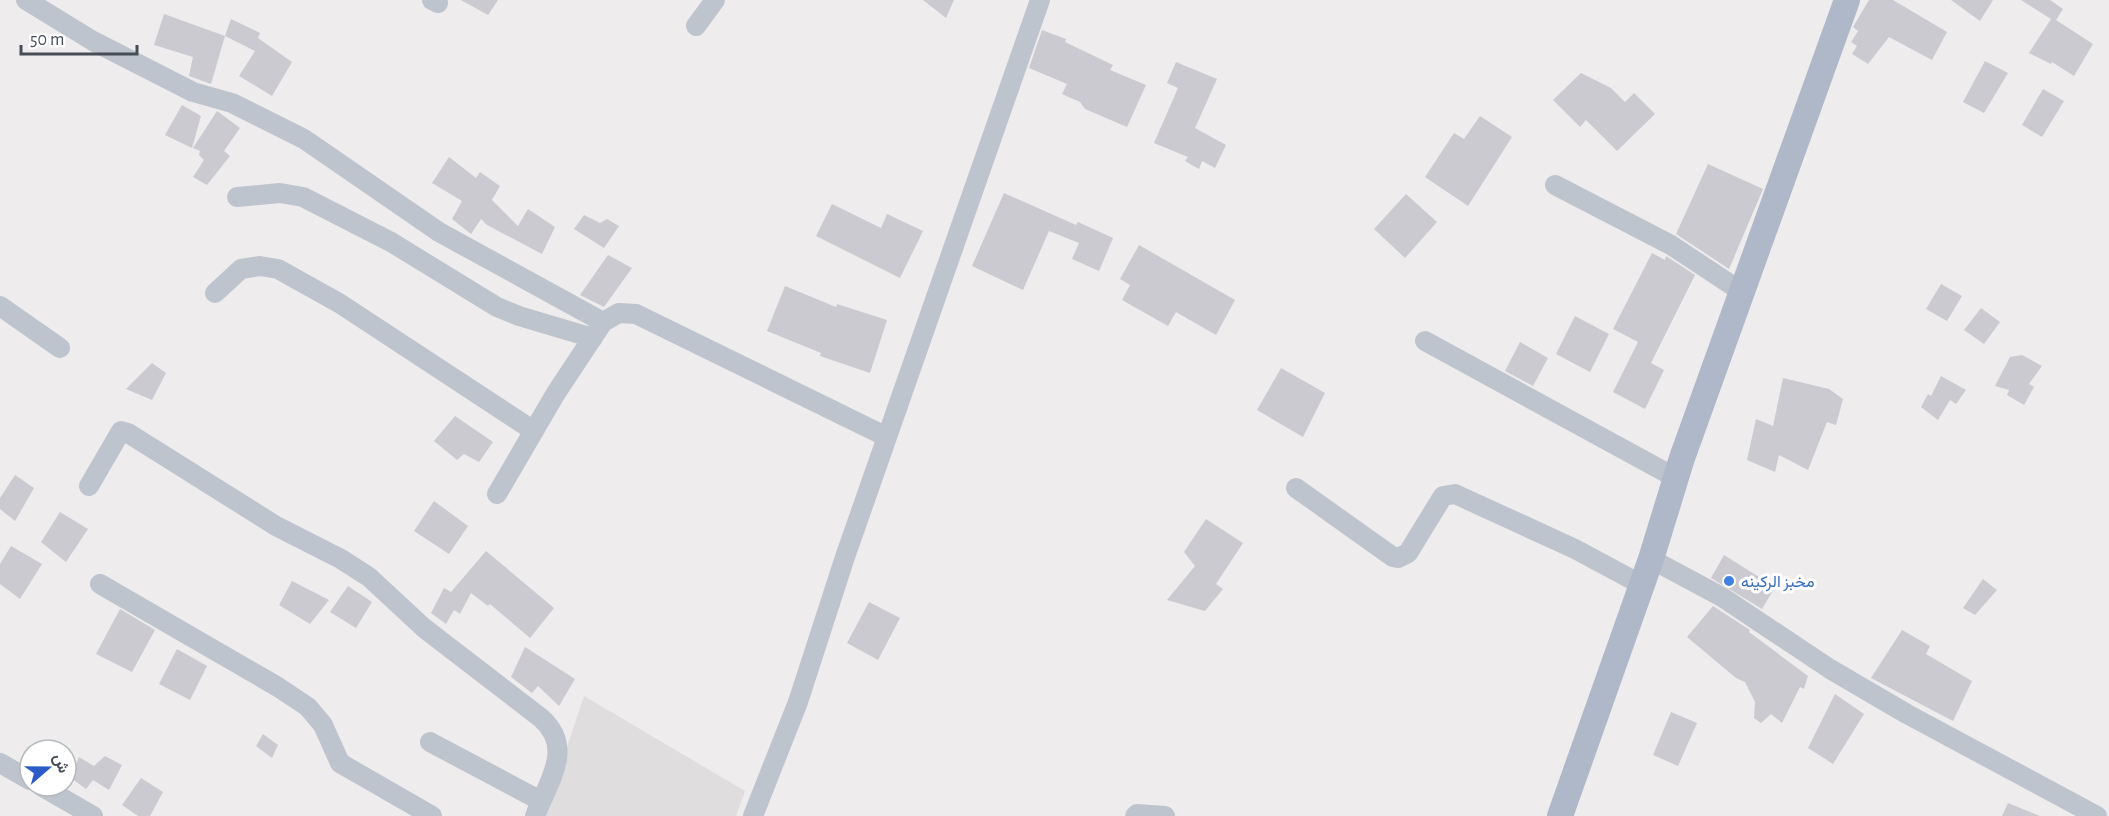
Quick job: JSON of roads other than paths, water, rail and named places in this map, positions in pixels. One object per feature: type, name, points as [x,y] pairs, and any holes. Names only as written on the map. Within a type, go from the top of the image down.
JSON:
[{"type":"main road","points":[[1560,816],[1651,559],[1676,478],[1847,0]]},
{"type":"street","points":[[26,0],[93,41],[193,92],[232,103],[304,139],[439,232],[598,330]]},
{"type":"street","points":[[696,26],[715,0]]},
{"type":"street","points":[[753,816],[798,702],[887,437],[1040,0]]},
{"type":"street","points":[[1555,185],[1671,245],[1742,292]]},
{"type":"street","points":[[237,196],[280,193],[303,197],[391,242],[498,307],[519,316],[598,330]]},
{"type":"street","points":[[215,292],[241,269],[260,266],[278,269],[339,303],[534,431]]},
{"type":"street","points":[[0,306],[60,348]]},
{"type":"street","points":[[497,494],[598,330],[619,313],[636,314],[887,437]]},
{"type":"street","points":[[1425,341],[1676,478]]},
{"type":"street","points":[[90,486],[113,441],[121,431],[128,433],[276,525],[341,559],[369,577],[424,628],[525,706],[554,732],[559,751],[538,809],[430,742]]},
{"type":"street","points":[[1296,488],[1393,557],[1398,558],[1408,552],[1443,496],[1455,494],[1575,549],[1642,585]]},
{"type":"street","points":[[1651,559],[1722,597],[1830,669],[1907,714],[2097,816]]},
{"type":"street","points":[[100,584],[278,687],[308,707],[323,725],[340,763],[432,816]]},
{"type":"street","points":[[0,763],[18,773]]},
{"type":"street","points":[[62,798],[93,816]]},
{"type":"street","points":[[1135,816],[1137,814],[1165,816]]},
{"type":"place","name":"مخبز الركينه","points":[[1729,581]]}]
